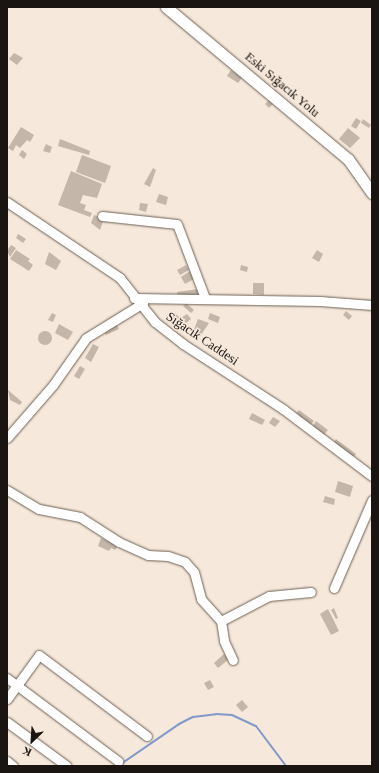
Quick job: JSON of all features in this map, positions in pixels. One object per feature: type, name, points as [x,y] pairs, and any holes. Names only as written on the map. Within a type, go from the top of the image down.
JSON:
[{"type":"main road","name":"Eski Sığacık Yolu","points":[[166,7],[348,159],[372,193]]},
{"type":"street","name":"Sığacık Caddesi","points":[[7,202],[120,278],[155,322],[183,344],[283,409],[372,476]]},
{"type":"street","points":[[102,216],[177,224],[205,298]]},
{"type":"street","points":[[7,438],[52,385],[86,338],[137,301],[154,299],[205,298],[372,305]]},
{"type":"street","points":[[7,490],[39,509],[80,516],[119,542],[148,555],[168,556],[185,562],[194,572],[201,600],[221,621],[226,648],[233,660]]},
{"type":"street","points":[[334,588],[372,500]]},
{"type":"street","points":[[221,621],[269,596],[311,592]]},
{"type":"street","points":[[7,699],[39,655],[147,736]]},
{"type":"street","points":[[7,678],[118,761]]},
{"type":"street","points":[[7,722],[67,766]]},
{"type":"street","points":[[7,761],[13,766]]},
{"type":"building","points":[[14,53],[23,58],[17,65],[9,59]]},
{"type":"building","points":[[231,70],[242,78],[238,83],[227,76]]},
{"type":"building","points":[[269,100],[273,104],[269,108],[265,104]]},
{"type":"building","points":[[356,118],[361,121],[356,129],[351,126]]},
{"type":"building","points":[[363,119],[371,125],[369,128],[361,123]]},
{"type":"building","points":[[21,127],[34,135],[30,142],[27,140],[20,148],[16,145],[13,151],[8,148]]},
{"type":"building","points":[[348,128],[360,138],[350,148],[339,139]]},
{"type":"building","points":[[60,139],[90,151],[89,155],[58,146]]},
{"type":"building","points":[[46,144],[52,147],[50,153],[43,151]]},
{"type":"building","points":[[22,150],[27,154],[24,159],[19,155]]},
{"type":"building","points":[[82,155],[111,166],[105,183],[76,172]]},
{"type":"building","points":[[153,168],[156,170],[150,187],[144,184]]},
{"type":"building","points":[[71,171],[102,184],[97,198],[83,195],[80,203],[86,205],[84,210],[92,213],[90,217],[58,205]]},
{"type":"building","points":[[159,194],[168,197],[166,205],[156,202]]},
{"type":"building","points":[[140,203],[148,204],[146,212],[139,210]]},
{"type":"building","points":[[94,215],[104,219],[100,230],[91,223]]},
{"type":"building","points":[[18,234],[26,239],[23,243],[16,238]]},
{"type":"building","points":[[11,245],[16,248],[10,257],[7,251]]},
{"type":"building","points":[[16,250],[30,259],[28,261],[33,265],[29,271],[10,259]]},
{"type":"building","points":[[317,250],[323,254],[319,262],[312,258]]},
{"type":"building","points":[[49,252],[61,261],[56,270],[45,264]]},
{"type":"building","points":[[186,265],[189,270],[180,275],[177,270]]},
{"type":"building","points":[[241,265],[248,267],[247,272],[240,270]]},
{"type":"building","points":[[190,271],[194,279],[185,284],[181,277]]},
{"type":"building","points":[[253,283],[264,283],[264,295],[253,294]]},
{"type":"building","points":[[198,289],[199,294],[178,297],[177,292]]},
{"type":"building","points":[[186,303],[194,310],[191,313],[183,306]]},
{"type":"building","points":[[346,311],[352,316],[349,320],[343,315]]},
{"type":"building","points":[[52,313],[56,315],[53,322],[48,320]]},
{"type":"building","points":[[175,313],[180,318],[176,322],[171,317]]},
{"type":"building","points":[[210,313],[220,317],[218,323],[208,319]]},
{"type":"building","points":[[187,314],[191,319],[186,323],[181,318]]},
{"type":"building","points":[[198,319],[209,323],[201,335],[193,332]]},
{"type":"building","points":[[115,322],[119,329],[106,335],[103,330]]},
{"type":"building","points":[[59,324],[73,332],[68,340],[55,333]]},
{"type":"building","points":[[45,331],[50,333],[52,338],[50,343],[45,345],[40,343],[38,338],[40,333]]},
{"type":"building","points":[[93,344],[99,347],[91,362],[85,358]]},
{"type":"building","points":[[80,366],[85,369],[79,379],[74,376]]},
{"type":"building","points":[[8,390],[22,402],[20,405],[10,400]]},
{"type":"building","points":[[299,410],[314,421],[310,425],[295,415]]},
{"type":"building","points":[[252,413],[265,420],[262,425],[249,419]]},
{"type":"building","points":[[273,417],[280,421],[275,427],[269,423]]},
{"type":"building","points":[[316,421],[328,430],[324,435],[312,427]]},
{"type":"building","points":[[336,439],[356,454],[353,458],[333,444]]},
{"type":"building","points":[[338,481],[353,486],[350,497],[335,492]]},
{"type":"building","points":[[325,496],[335,499],[334,505],[323,502]]},
{"type":"building","points":[[101,538],[118,546],[115,550],[111,548],[109,551],[98,546]]},
{"type":"building","points":[[334,608],[338,618],[336,619],[331,610]]},
{"type":"building","points":[[328,609],[339,631],[331,635],[320,614]]},
{"type":"building","points":[[224,654],[229,659],[218,668],[214,663]]},
{"type":"building","points":[[210,680],[214,687],[208,690],[204,683]]},
{"type":"building","points":[[242,700],[248,707],[242,712],[236,705]]},
{"type":"waterway","points":[[118,766],[179,724],[193,717],[216,714],[232,715],[256,726],[286,766]]}]
